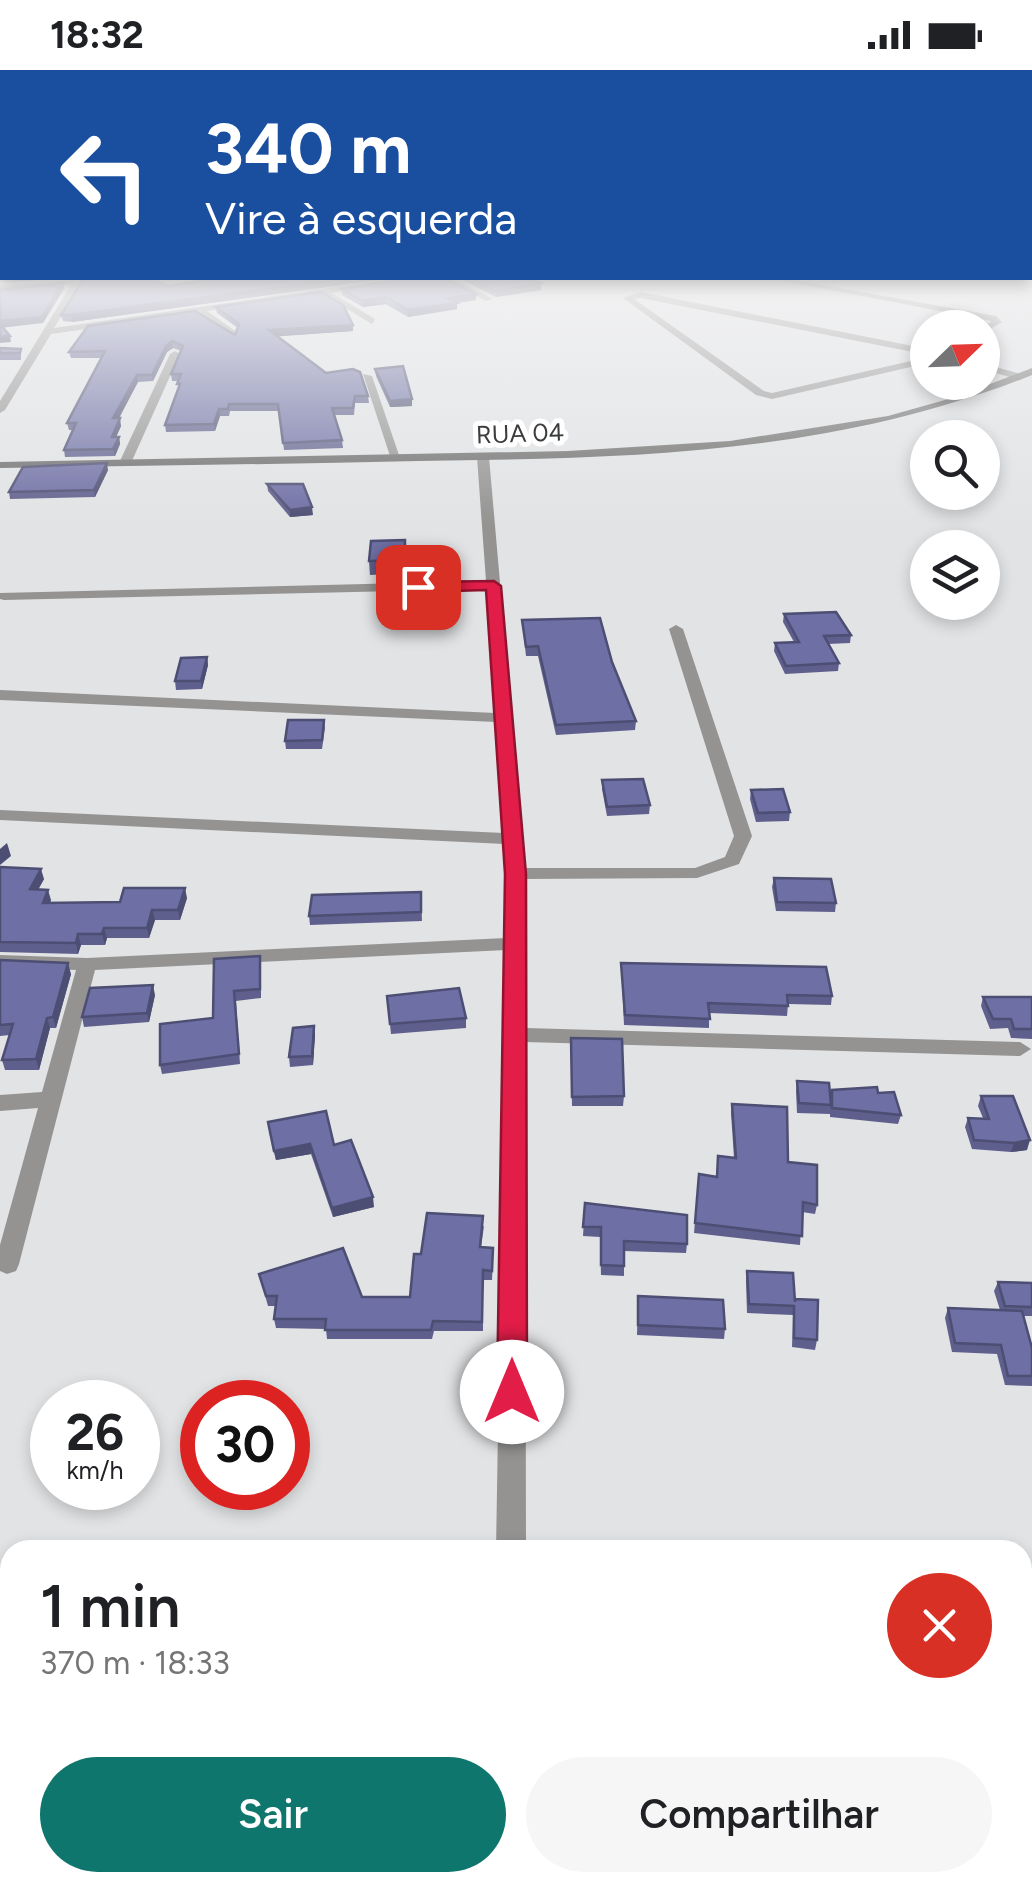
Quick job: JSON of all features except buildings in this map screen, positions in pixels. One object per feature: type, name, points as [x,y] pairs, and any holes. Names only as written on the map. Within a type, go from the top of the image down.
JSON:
[{"type":"street","points":[[0,410],[33,355]]},
{"type":"street","points":[[125,463],[175,355]]},
{"type":"street","points":[[706,355],[760,393],[772,396],[910,364]]},
{"type":"street","points":[[1000,370],[1027,375]]},
{"type":"street","name":"RUA 04","points":[[0,465],[644,452],[766,439],[893,417],[986,392],[1027,375]]},
{"type":"street","points":[[367,376],[397,458]]},
{"type":"street","points":[[484,457],[516,874],[511,1540]]},
{"type":"street","points":[[4,596],[494,586]]},
{"type":"street","points":[[516,874],[696,873],[733,860],[743,836],[676,629]]},
{"type":"street","points":[[0,695],[504,718]]},
{"type":"street","points":[[0,814],[513,838]]},
{"type":"street","points":[[0,961],[87,964],[513,944]]},
{"type":"street","points":[[7,1264],[87,964]]},
{"type":"street","points":[[513,1036],[1020,1049]]},
{"type":"street","points":[[0,1103],[51,1099]]},
{"type":"route","points":[[418,587],[494,586],[516,874],[512,1392]]}]
